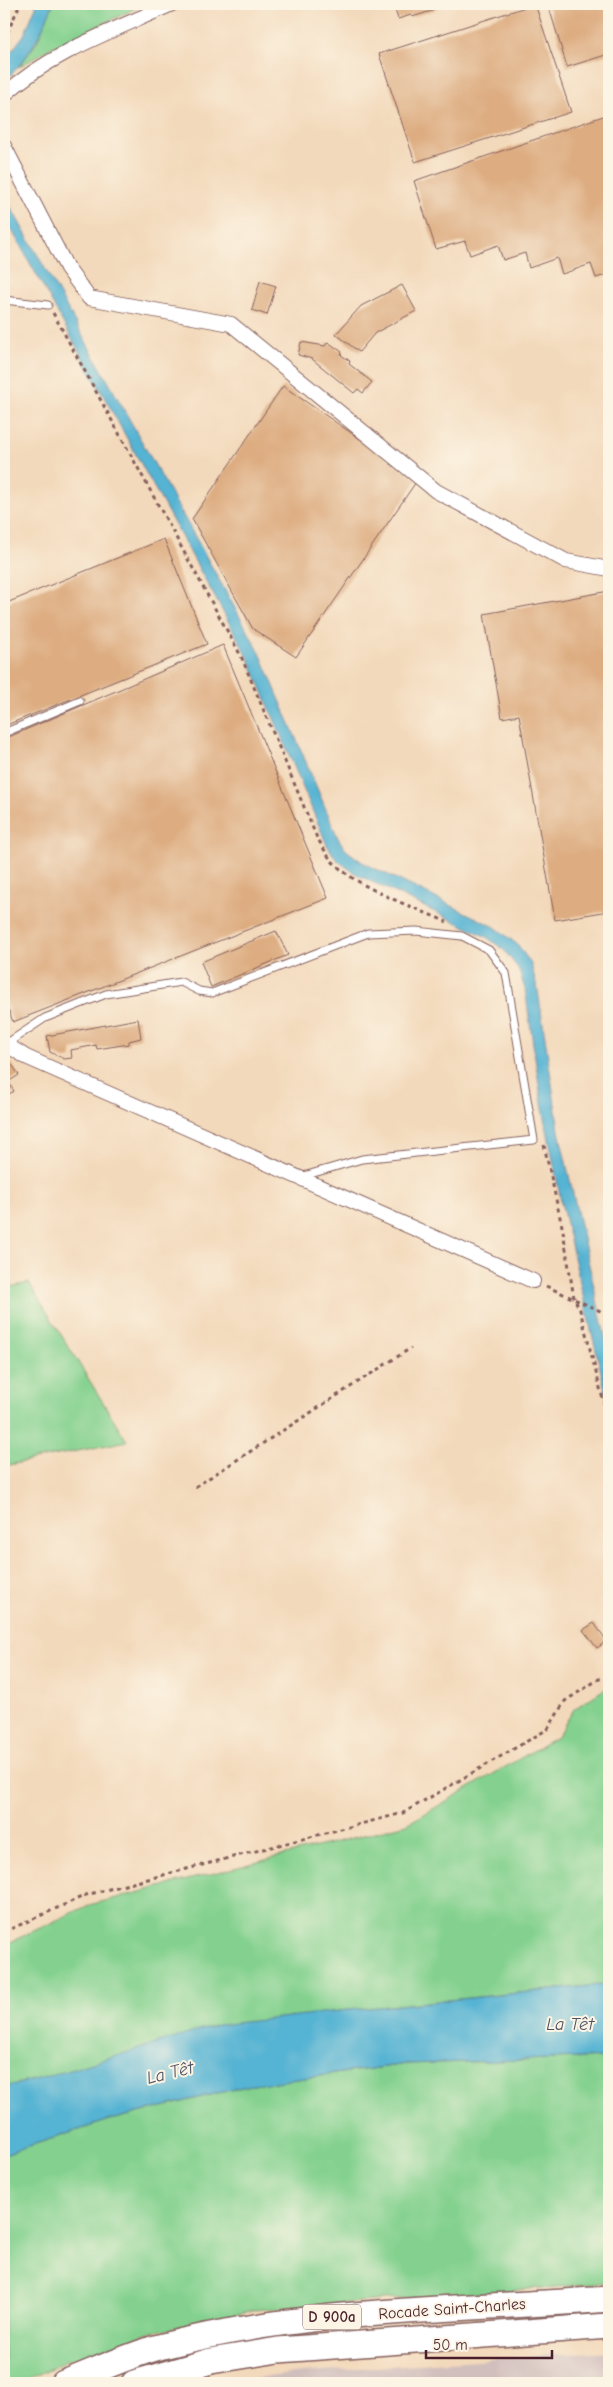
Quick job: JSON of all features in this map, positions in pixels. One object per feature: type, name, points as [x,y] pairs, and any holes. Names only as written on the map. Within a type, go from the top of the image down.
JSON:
[{"type":"highway","name":"Rocade Saint-Charles","points":[[64,2383],[158,2348],[241,2329],[338,2316],[609,2299]]},
{"type":"highway","name":"Rocade Saint-Charles","points":[[134,2383],[212,2361],[278,2350],[609,2326]]},
{"type":"street","points":[[4,95],[19,81],[54,59],[172,4]]},
{"type":"street","points":[[4,146],[67,268],[89,298],[231,324],[436,490],[566,561],[609,569]]},
{"type":"street","points":[[4,1044],[26,1057],[533,1281]]},
{"type":"lane","points":[[4,300],[48,305]]},
{"type":"lane","points":[[4,733],[80,701]]},
{"type":"lane","points":[[4,1044],[45,1018],[106,994],[181,982],[199,991],[212,993],[368,933],[416,931],[462,936],[489,950],[506,973],[534,1140],[362,1159],[298,1177]]},
{"type":"path","points":[[4,40],[20,4]]},
{"type":"path","points":[[48,305],[241,656],[317,838],[324,850],[332,861],[362,883],[454,925]]},
{"type":"path","points":[[542,1136],[563,1231],[574,1298],[580,1310],[609,1423]]},
{"type":"path","points":[[533,1281],[609,1315]]},
{"type":"path","points":[[195,1487],[411,1348]]},
{"type":"path","points":[[4,1932],[86,1895],[403,1813],[548,1729],[566,1701],[599,1679],[609,1678]]},
{"type":"shaded area","points":[[609,2351],[609,2383],[230,2383],[282,2375],[346,2369]]},
{"type":"green space","points":[[53,4],[145,4],[49,49],[19,67],[37,42]]},
{"type":"green space","points":[[29,1283],[127,1441],[4,1466],[4,1288]]},
{"type":"green space","points":[[609,1689],[609,1984],[339,2011],[4,2087],[4,1945],[89,1905],[407,1824],[557,1737],[574,1709],[603,1690]]},
{"type":"green space","points":[[609,2057],[609,2283],[254,2310],[153,2332],[66,2361],[20,2383],[4,2383],[4,2154],[110,2120],[246,2086],[407,2064]]},
{"type":"water","points":[[37,4],[53,4],[33,46],[4,82],[4,61],[24,35]]},
{"type":"water","points":[[4,195],[260,653],[338,838],[345,849],[362,862],[495,927],[518,945],[531,964],[538,991],[559,1131],[609,1354],[609,1406],[561,1202],[541,1098],[525,989],[518,968],[503,949],[485,936],[356,874],[337,860],[327,845],[249,659],[4,216]]},
{"type":"water","name":"La Têt","points":[[609,1984],[609,2057],[407,2064],[246,2086],[110,2120],[4,2154],[4,2087],[43,2078],[218,2025]]},
{"type":"building","points":[[393,4],[433,4],[435,10],[398,19]]},
{"type":"building","points":[[535,4],[571,112],[415,162],[379,54]]},
{"type":"building","points":[[548,4],[609,4],[609,54],[567,67]]},
{"type":"building","points":[[609,114],[609,274],[596,278],[591,264],[562,274],[557,258],[529,268],[525,253],[503,260],[498,245],[470,255],[465,241],[436,249],[414,181]]},
{"type":"building","points":[[260,281],[276,286],[267,315],[252,310]]},
{"type":"building","points":[[402,285],[416,311],[375,333],[359,352],[336,334],[361,306]]},
{"type":"building","points":[[301,342],[325,346],[328,342],[342,352],[341,355],[350,361],[349,364],[372,382],[363,393],[358,389],[354,393],[312,359],[298,355]]},
{"type":"building","points":[[283,386],[418,479],[296,657],[253,629],[192,519]]},
{"type":"building","points":[[164,539],[207,644],[4,726],[4,604]]},
{"type":"building","points":[[609,591],[609,911],[555,920],[519,715],[502,718],[484,614]]},
{"type":"building","points":[[223,645],[328,898],[13,1022],[4,998],[4,739]]},
{"type":"building","points":[[276,931],[288,955],[211,987],[201,962]]},
{"type":"building","points":[[138,1019],[141,1038],[129,1041],[129,1044],[97,1049],[96,1045],[71,1050],[72,1058],[64,1059],[50,1052],[47,1036]]},
{"type":"building","points":[[7,1057],[19,1075],[8,1082],[14,1091],[4,1097],[4,1059]]},
{"type":"building","points":[[594,1623],[607,1641],[597,1648],[583,1630]]}]
